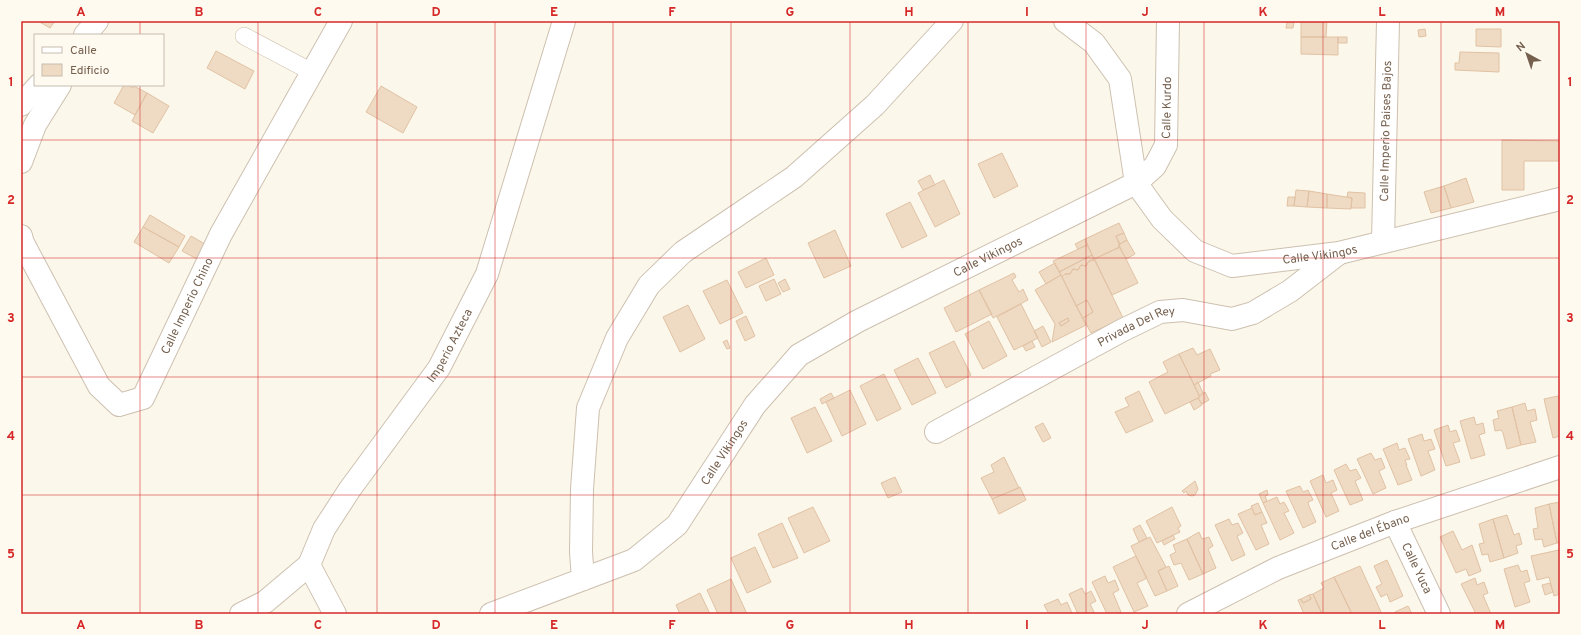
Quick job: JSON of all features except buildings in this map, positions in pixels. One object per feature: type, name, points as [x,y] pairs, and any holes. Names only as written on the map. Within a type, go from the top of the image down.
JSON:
[{"type":"street","points":[[86,34],[99,21]]},
{"type":"street","points":[[92,34],[99,21]]},
{"type":"street","name":"Calle Imperio Chino","points":[[21,236],[23,244],[99,386],[119,405],[143,398],[221,234],[341,21]]},
{"type":"street","name":"Imperio Azteca","points":[[241,614],[265,602],[309,565],[324,529],[350,489],[439,368],[487,274],[564,21]]},
{"type":"street","points":[[583,579],[581,552],[582,489],[588,408],[617,338],[649,285],[683,252],[794,177],[875,105],[952,21]]},
{"type":"street","points":[[1065,21],[1094,43],[1120,79],[1136,183]]},
{"type":"street","name":"Calle Kurdo","points":[[1136,183],[1155,166],[1166,145],[1168,21]]},
{"type":"street","name":"Calle Imperio Paises Bajos","points":[[1383,241],[1388,21]]},
{"type":"street","points":[[21,105],[38,86]]},
{"type":"street","points":[[21,162],[35,125],[59,86]]},
{"type":"street","name":"Calle Vikingos","points":[[491,614],[634,560],[677,524],[755,404],[799,355],[858,321],[1136,183],[1162,219],[1196,251],[1232,266],[1339,253],[1383,241],[1560,199]]},
{"type":"street","name":"Privada Del Rey","points":[[936,432],[1121,331],[1160,312],[1182,310],[1232,319],[1253,313],[1290,290],[1339,253]]},
{"type":"street","name":"Calle del Ébano","points":[[1188,614],[1278,568],[1395,522],[1560,467]]},
{"type":"street","name":"Calle Yuca","points":[[1395,522],[1439,614]]},
{"type":"street","points":[[309,565],[335,614]]},
{"type":"lane","points":[[244,36],[312,72]]}]
